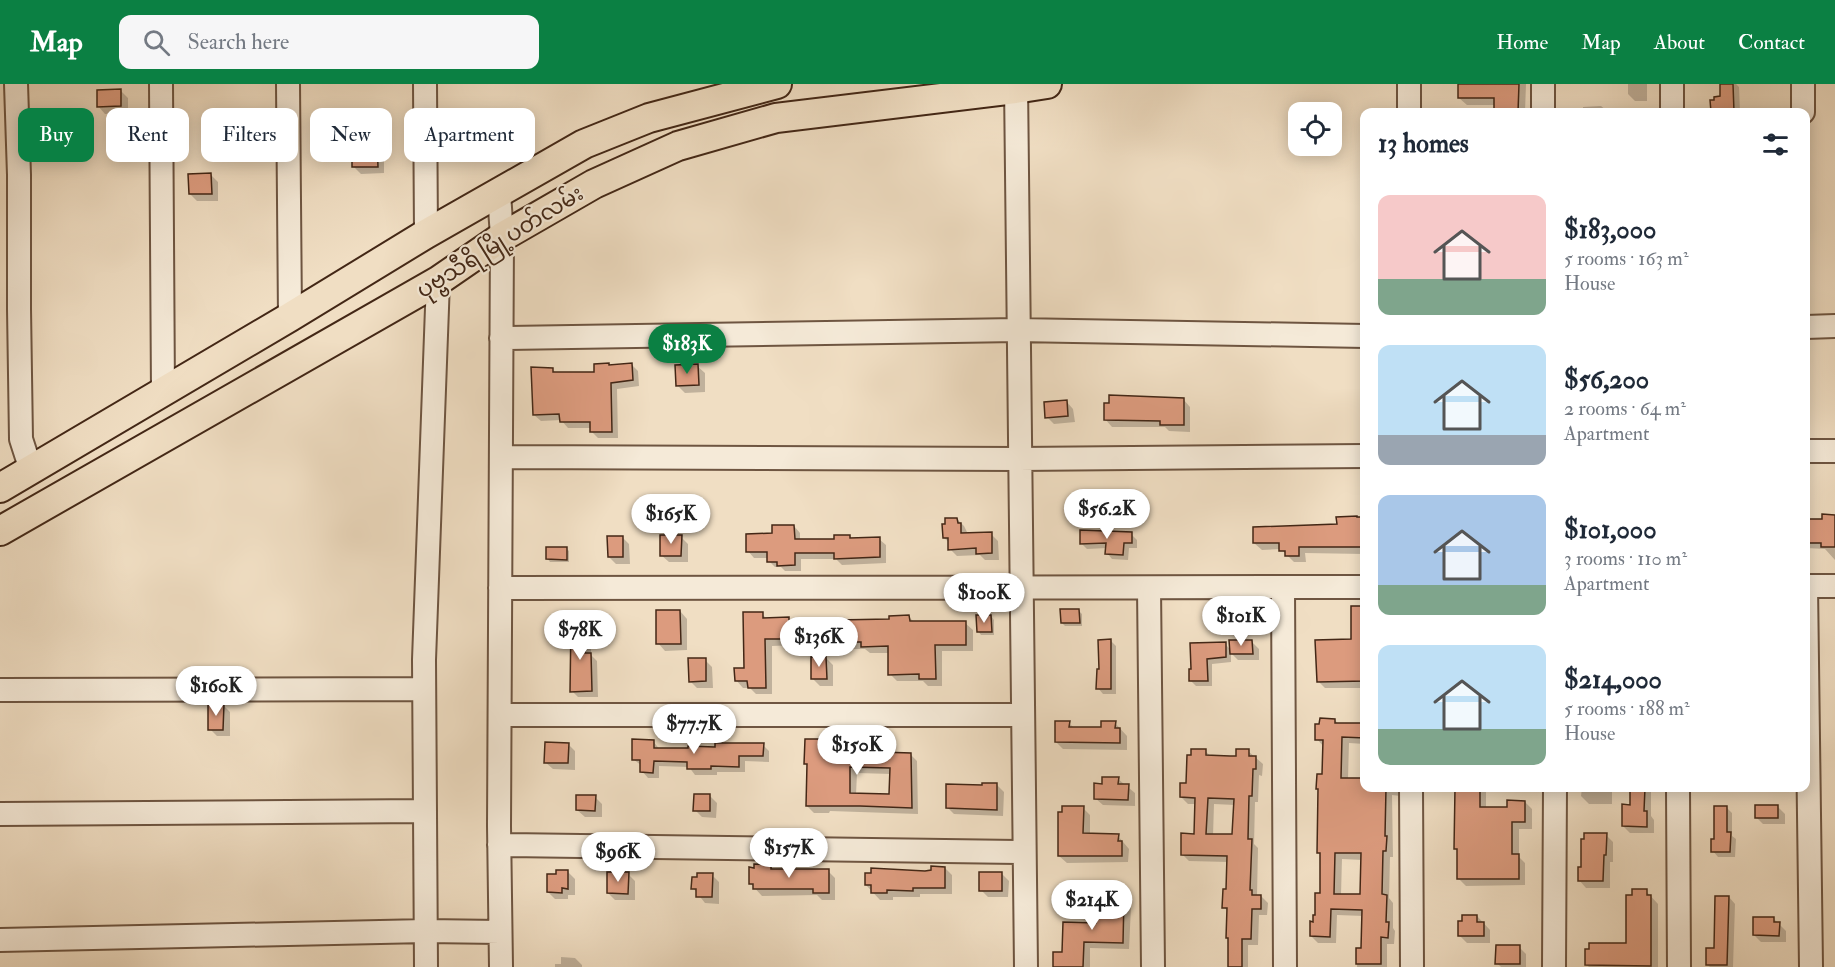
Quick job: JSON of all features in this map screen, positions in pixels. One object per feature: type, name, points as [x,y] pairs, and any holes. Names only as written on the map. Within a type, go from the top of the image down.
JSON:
[{"type":"main road","name":"ပုဗ္ဗသီရိ မြို့ပတ်လမ်း","points":[[0,488],[163,393],[426,234],[584,144],[649,118],[777,84]]},
{"type":"main road","name":"ပုဗ္ဗသီရိ မြို့ပတ်လမ်း","points":[[0,531],[438,281],[502,237],[594,184],[678,146],[776,118],[1047,84]]},
{"type":"street","points":[[16,84],[9,175],[9,309],[21,439],[31,470]]},
{"type":"street","points":[[160,84],[163,393]]},
{"type":"street","points":[[288,84],[290,317]]},
{"type":"street","points":[[425,84],[426,234]]},
{"type":"street","points":[[1409,84],[1409,108]]},
{"type":"street","points":[[1543,84],[1543,108]]},
{"type":"street","points":[[1672,84],[1672,108]]},
{"type":"street","points":[[1803,84],[1803,108]]},
{"type":"street","points":[[1015,87],[1026,967]]},
{"type":"street","points":[[499,193],[502,237],[501,967]]},
{"type":"street","points":[[426,967],[424,689],[438,281]]},
{"type":"street","points":[[1810,327],[1835,326]]},
{"type":"street","points":[[501,338],[1017,330],[1360,336]]},
{"type":"street","points":[[1810,451],[1835,451]]},
{"type":"street","points":[[501,457],[1019,459],[1360,456]]},
{"type":"street","points":[[1810,586],[1835,586]]},
{"type":"street","points":[[500,588],[1360,587]]},
{"type":"street","points":[[1149,588],[1153,967]]},
{"type":"street","points":[[1283,588],[1285,967]]},
{"type":"street","points":[[0,690],[424,689]]},
{"type":"street","points":[[500,715],[1022,715]]},
{"type":"street","points":[[1411,792],[1412,967]]},
{"type":"street","points":[[1554,967],[1555,792]]},
{"type":"street","points":[[1678,792],[1679,967]]},
{"type":"street","points":[[1809,792],[1811,967]]},
{"type":"street","points":[[0,814],[425,811]]},
{"type":"street","points":[[500,845],[1024,852]]},
{"type":"street","points":[[0,940],[426,931],[500,932]]},
{"type":"building","points":[[1458,84],[1519,84],[1518,108],[1494,108],[1494,98],[1458,98]]},
{"type":"building","points":[[1720,84],[1733,84],[1734,108],[1711,108],[1710,100],[1720,96]]},
{"type":"building","points":[[121,89],[121,106],[97,107],[97,90]]},
{"type":"building","points":[[352,162],[378,162],[378,167],[352,167]]},
{"type":"building","points":[[211,173],[212,194],[189,194],[188,174]]},
{"type":"building","points":[[609,363],[609,365],[632,363],[633,380],[611,383],[612,432],[590,432],[590,422],[560,422],[559,414],[533,415],[531,367],[553,368],[553,372],[594,372],[594,364]]},
{"type":"building","points":[[698,364],[699,385],[676,386],[675,365]]},
{"type":"building","points":[[1109,395],[1184,398],[1184,425],[1160,425],[1160,421],[1104,420],[1104,403],[1109,403]]},
{"type":"building","points":[[1067,400],[1068,416],[1045,418],[1044,402]]},
{"type":"building","points":[[1822,514],[1835,515],[1835,547],[1821,547],[1821,543],[1810,543],[1810,519],[1822,519]]},
{"type":"building","points":[[1336,517],[1360,517],[1360,547],[1299,547],[1299,556],[1285,556],[1285,551],[1279,551],[1279,543],[1253,543],[1253,527],[1337,524]]},
{"type":"building","points":[[945,518],[957,518],[958,523],[961,523],[961,533],[992,532],[992,553],[976,554],[976,548],[948,550],[948,538],[943,538],[942,524],[945,524]]},
{"type":"building","points":[[772,525],[794,525],[795,539],[834,539],[834,535],[850,535],[850,538],[880,537],[880,557],[834,559],[834,553],[795,553],[795,565],[777,566],[777,562],[767,562],[767,552],[746,552],[746,534],[772,533]]},
{"type":"building","points":[[1080,530],[1132,532],[1132,543],[1124,543],[1123,555],[1105,554],[1106,543],[1080,544]]},
{"type":"building","points":[[660,535],[682,535],[681,556],[660,556]]},
{"type":"building","points":[[607,536],[623,536],[623,557],[608,557]]},
{"type":"building","points":[[546,547],[567,547],[567,560],[546,559]]},
{"type":"building","points":[[1351,606],[1360,606],[1360,681],[1317,682],[1315,640],[1351,639]]},
{"type":"building","points":[[1060,609],[1079,609],[1080,623],[1061,623]]},
{"type":"building","points":[[656,610],[680,610],[681,644],[656,644]]},
{"type":"building","points":[[743,612],[763,612],[763,618],[789,617],[789,639],[765,639],[766,688],[748,688],[747,681],[735,681],[734,668],[744,668]]},
{"type":"building","points":[[909,615],[910,621],[966,621],[966,645],[935,645],[936,679],[919,679],[919,674],[888,675],[888,646],[861,647],[861,642],[837,642],[837,620],[889,619],[889,616]]},
{"type":"building","points":[[976,615],[991,615],[992,632],[977,632]]},
{"type":"building","points":[[571,623],[585,623],[585,653],[591,653],[592,691],[570,692]]},
{"type":"building","points":[[1111,639],[1111,689],[1096,689],[1097,669],[1099,669],[1098,640]]},
{"type":"building","points":[[1229,640],[1252,640],[1253,654],[1230,654]]},
{"type":"building","points":[[1226,642],[1226,657],[1207,659],[1208,681],[1189,681],[1190,643]]},
{"type":"building","points":[[811,657],[826,657],[827,679],[811,679]]},
{"type":"building","points":[[688,658],[706,658],[706,681],[689,682]]},
{"type":"building","points":[[208,704],[224,704],[223,730],[208,730]]},
{"type":"building","points":[[1320,718],[1335,719],[1335,723],[1360,723],[1360,738],[1342,737],[1341,778],[1360,778],[1360,792],[1386,792],[1385,836],[1387,836],[1386,851],[1383,851],[1382,894],[1387,895],[1386,922],[1389,922],[1388,938],[1381,937],[1381,964],[1356,964],[1356,948],[1361,948],[1362,910],[1331,909],[1330,937],[1310,936],[1310,921],[1313,922],[1313,915],[1315,915],[1315,893],[1320,893],[1320,853],[1317,853],[1318,789],[1316,789],[1317,774],[1322,774],[1323,740],[1315,740],[1315,724],[1319,724]],"holes":[[[1335,853],[1361,853],[1360,894],[1334,894]]]},
{"type":"building","points":[[1055,721],[1070,721],[1069,727],[1101,727],[1101,721],[1116,721],[1115,728],[1120,728],[1120,743],[1055,742]]},
{"type":"building","points":[[632,739],[654,740],[654,748],[715,747],[715,743],[764,743],[763,756],[739,756],[739,767],[711,766],[711,769],[687,769],[687,762],[654,761],[653,773],[640,772],[640,760],[632,760]]},
{"type":"building","points":[[805,739],[822,739],[822,743],[880,745],[880,752],[911,753],[912,808],[806,806],[807,764],[804,764]],"holes":[[[850,767],[890,768],[889,794],[850,793]]]},
{"type":"building","points":[[545,742],[569,743],[568,763],[544,763]]},
{"type":"building","points":[[1191,749],[1206,749],[1206,755],[1236,756],[1236,749],[1249,749],[1249,756],[1256,756],[1252,796],[1249,796],[1248,839],[1252,839],[1250,890],[1252,890],[1252,895],[1261,895],[1261,909],[1252,909],[1251,939],[1242,939],[1242,967],[1228,967],[1227,908],[1222,908],[1223,889],[1226,889],[1227,856],[1181,855],[1181,833],[1194,834],[1195,798],[1180,797],[1180,783],[1186,783],[1187,755],[1191,755]],"holes":[[[1208,798],[1234,799],[1232,834],[1206,834]]]},
{"type":"building","points":[[1102,777],[1119,777],[1118,784],[1129,784],[1128,800],[1094,799],[1094,783],[1102,784]]},
{"type":"building","points":[[982,783],[997,783],[997,810],[946,808],[946,784],[982,785]]},
{"type":"building","points":[[1455,792],[1480,792],[1480,807],[1507,807],[1507,800],[1525,801],[1525,822],[1512,822],[1512,854],[1519,854],[1519,879],[1457,879],[1457,849],[1454,849]]},
{"type":"building","points":[[1630,792],[1645,792],[1644,811],[1647,811],[1647,827],[1622,826],[1622,804],[1630,805]]},
{"type":"building","points":[[694,794],[710,794],[710,811],[693,811]]},
{"type":"building","points":[[576,795],[596,795],[595,811],[576,810]]},
{"type":"building","points":[[1755,805],[1778,805],[1778,818],[1755,818]]},
{"type":"building","points":[[1062,806],[1084,806],[1083,833],[1119,834],[1118,841],[1122,841],[1122,856],[1058,856],[1058,812],[1062,812]]},
{"type":"building","points":[[1714,806],[1727,806],[1727,832],[1731,832],[1730,852],[1711,852],[1711,839],[1714,839]]},
{"type":"building","points":[[1584,833],[1607,833],[1603,881],[1578,881],[1578,867],[1581,867],[1581,839],[1584,839]]},
{"type":"building","points":[[754,864],[771,865],[771,869],[829,869],[829,893],[813,893],[813,889],[753,889],[753,884],[749,884],[749,867],[754,868]]},
{"type":"building","points":[[931,866],[945,867],[945,888],[913,888],[913,891],[887,890],[887,893],[871,893],[871,885],[865,885],[865,873],[871,873],[871,868],[925,871],[931,870]]},
{"type":"building","points":[[556,870],[568,870],[568,889],[562,888],[562,893],[547,892],[547,874],[556,874]]},
{"type":"building","points":[[607,872],[629,872],[628,894],[607,893]]},
{"type":"building","points":[[979,872],[1002,872],[1002,891],[979,891]]},
{"type":"building","points":[[697,873],[713,873],[712,897],[696,897],[696,889],[691,889],[692,877],[697,877]]},
{"type":"building","points":[[1632,889],[1647,889],[1647,895],[1651,895],[1651,966],[1585,965],[1585,949],[1589,949],[1589,943],[1626,943],[1626,895],[1632,895]]},
{"type":"building","points":[[1102,892],[1118,892],[1118,898],[1124,898],[1123,943],[1084,942],[1083,967],[1053,967],[1053,952],[1062,952],[1063,922],[1096,923],[1096,898],[1102,898]]},
{"type":"building","points":[[1715,896],[1729,896],[1727,965],[1706,965],[1706,948],[1714,948]]},
{"type":"building","points":[[1462,915],[1477,915],[1477,922],[1484,922],[1484,936],[1458,936],[1458,921],[1462,921]]},
{"type":"building","points":[[1753,917],[1774,917],[1774,922],[1780,922],[1779,936],[1753,935]]},
{"type":"building","points":[[1496,945],[1520,945],[1520,964],[1495,964]]}]
